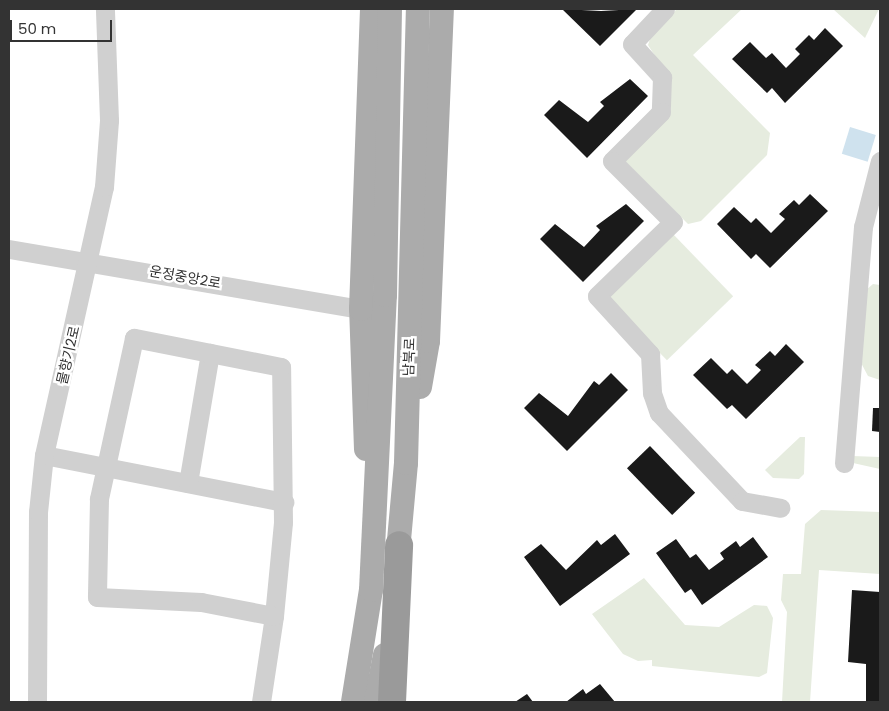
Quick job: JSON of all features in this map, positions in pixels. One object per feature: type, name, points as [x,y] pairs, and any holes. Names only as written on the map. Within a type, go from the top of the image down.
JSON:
[{"type":"highway","points":[[392,702],[396,668],[398,545]]},
{"type":"main road","points":[[372,9],[361,309],[363,426],[374,523]]},
{"type":"main road","name":"남북로","points":[[352,702],[371,590],[385,295],[390,9]]},
{"type":"main road","name":"남북로","points":[[376,702],[398,545],[406,463],[418,9]]},
{"type":"main road","points":[[406,463],[428,341],[442,9]]},
{"type":"main road","points":[[396,668],[396,702]]},
{"type":"street","name":"물향기2로","points":[[37,702],[38,512],[44,455],[90,260],[108,152],[105,9]]},
{"type":"street","points":[[665,9],[632,44],[662,77],[661,112],[612,161],[673,222],[597,296],[650,354],[652,393],[659,413],[742,502],[780,508]]},
{"type":"street","points":[[844,463],[858,274],[871,194],[880,161]]},
{"type":"street","name":"운정중앙2로","points":[[9,249],[90,260],[361,309]]},
{"type":"street","points":[[261,702],[274,616],[284,502],[281,367],[134,338],[105,466],[97,597],[201,602],[274,616]]},
{"type":"street","points":[[188,483],[210,353]]},
{"type":"street","points":[[44,455],[284,502]]},
{"type":"shaded area","points":[[677,9],[742,9],[693,55],[770,133],[767,155],[701,221],[688,224],[625,161],[671,113],[671,81],[648,45],[652,33]]},
{"type":"shaded area","points":[[833,9],[879,9],[865,38]]},
{"type":"shaded area","points":[[672,233],[733,296],[667,360],[606,297]]},
{"type":"shaded area","points":[[873,284],[880,285],[880,380],[868,376],[860,361],[866,290]]},
{"type":"shaded area","points":[[800,437],[805,437],[804,474],[799,479],[773,478],[765,470]]},
{"type":"shaded area","points":[[852,456],[880,457],[880,469],[853,463]]},
{"type":"shaded area","points":[[821,510],[880,512],[880,574],[819,570],[810,702],[782,702],[787,612],[781,600],[783,574],[801,574],[805,524]]},
{"type":"shaded area","points":[[644,578],[685,625],[719,627],[754,605],[767,606],[773,618],[767,673],[759,677],[652,666],[652,660],[638,661],[623,654],[592,614]]},
{"type":"water","points":[[850,127],[876,135],[868,162],[842,154]]},
{"type":"building","points":[[562,9],[601,11],[637,9],[600,46]]},
{"type":"building","points":[[825,28],[843,46],[785,103],[772,88],[767,93],[732,59],[750,42],[766,58],[772,53],[786,68],[800,54],[795,49],[809,35],[814,40]]},
{"type":"building","points":[[630,79],[648,96],[587,158],[544,115],[559,100],[588,122],[604,106],[600,102]]},
{"type":"building","points":[[810,194],[828,211],[770,268],[756,254],[751,259],[717,224],[734,207],[751,223],[756,218],[771,233],[785,219],[779,214],[794,200],[799,205]]},
{"type":"building","points":[[626,204],[644,221],[583,282],[540,239],[555,224],[584,247],[600,230],[596,226]]},
{"type":"building","points":[[786,344],[804,362],[746,419],[732,405],[727,409],[693,375],[711,358],[727,374],[732,369],[747,384],[761,370],[755,365],[770,351],[775,356]]},
{"type":"building","points":[[611,373],[628,390],[567,451],[524,408],[539,393],[568,416],[594,381],[599,385]]},
{"type":"building","points":[[873,408],[880,408],[880,432],[872,431]]},
{"type":"building","points":[[650,446],[695,493],[672,515],[627,468]]},
{"type":"building","points":[[615,534],[630,554],[560,606],[524,557],[541,544],[566,570],[597,540],[601,545]]},
{"type":"building","points":[[753,537],[768,557],[702,605],[691,589],[685,593],[656,553],[676,539],[690,558],[696,554],[709,570],[724,559],[720,553],[736,541],[740,547]]},
{"type":"building","points":[[852,590],[880,592],[880,702],[866,702],[866,664],[848,662]]},
{"type":"building","points":[[600,684],[615,702],[566,702],[583,689],[586,694]]},
{"type":"building","points":[[527,694],[533,702],[515,702]]}]
